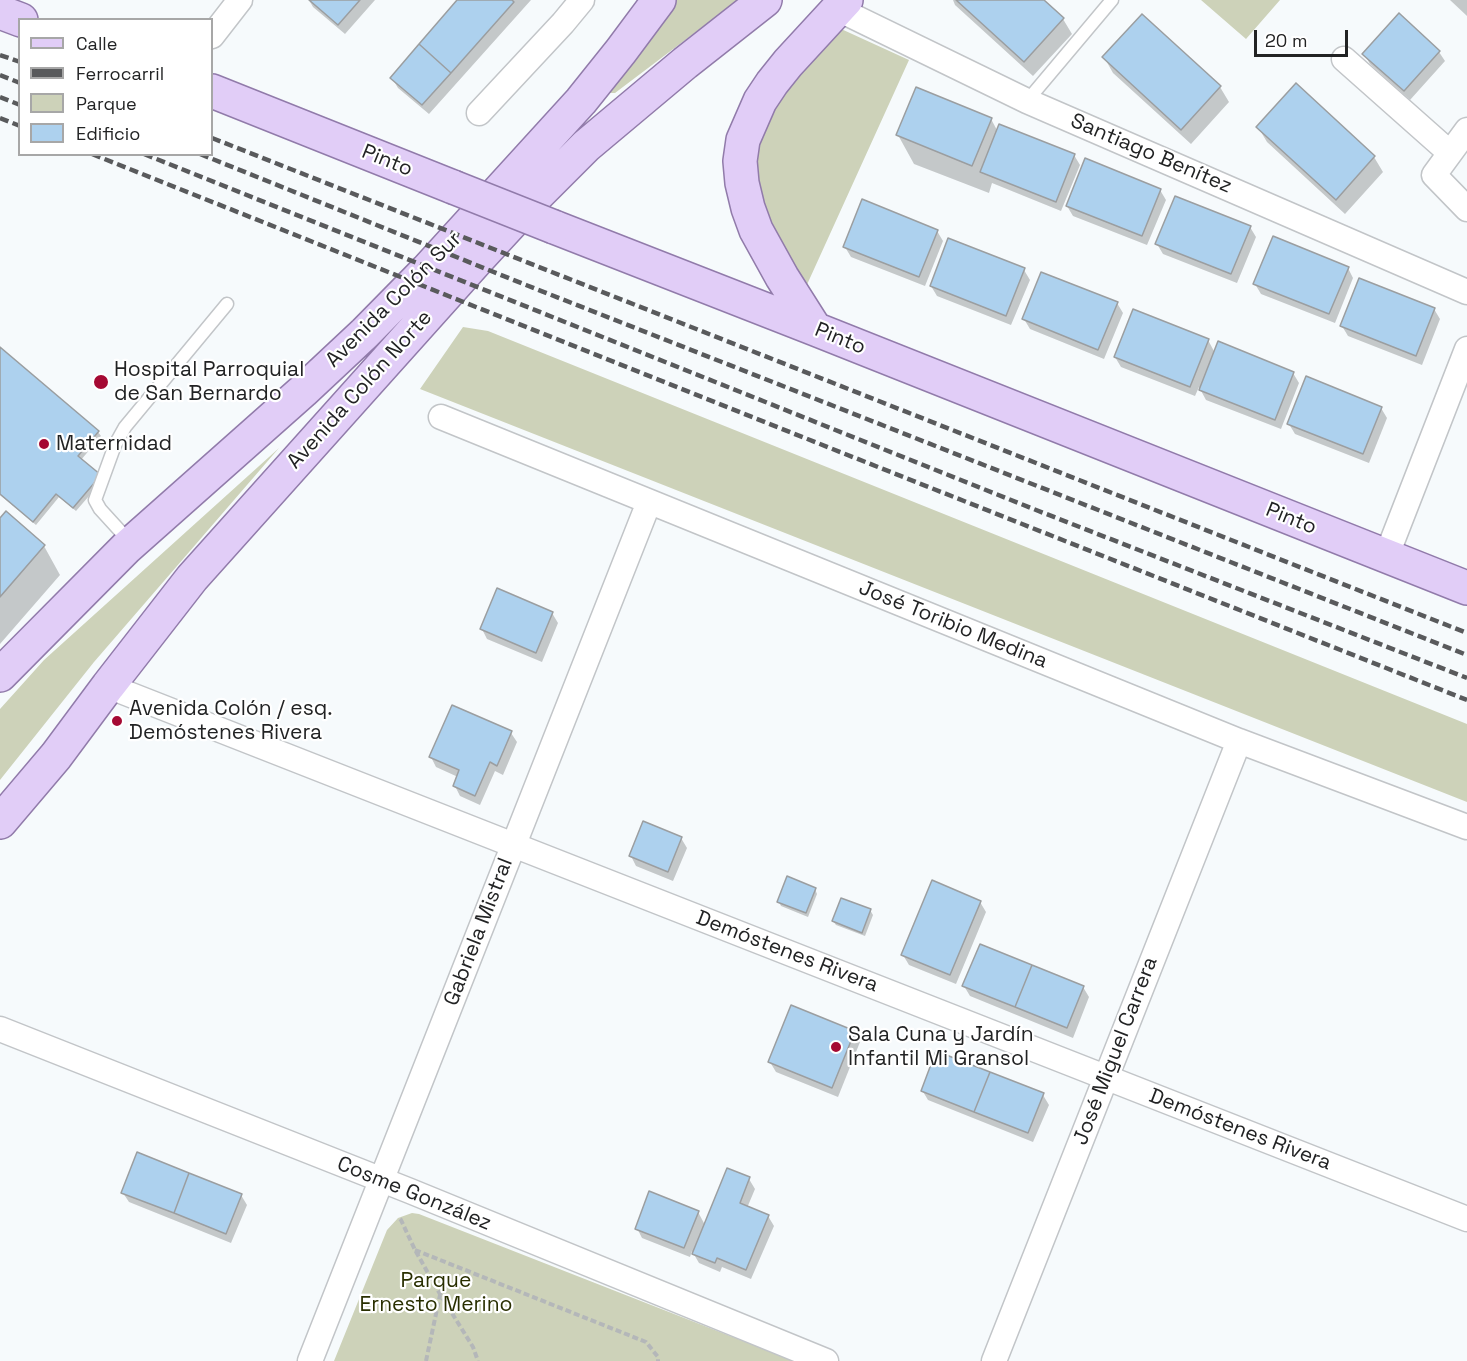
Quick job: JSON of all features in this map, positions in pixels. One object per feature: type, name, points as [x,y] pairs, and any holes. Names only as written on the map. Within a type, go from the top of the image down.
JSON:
[{"type":"main road","name":"Avenida Colón Sur","points":[[0,675],[132,543],[303,391],[427,270],[581,100],[659,0]]},
{"type":"main road","name":"Avenida Colón Norte","points":[[0,822],[56,756],[192,578],[461,277],[586,146],[765,0]]},
{"type":"main road","points":[[815,329],[782,278],[756,230],[742,183],[740,161],[743,140],[760,101],[788,63],[842,5]]},
{"type":"main road","points":[[0,12],[18,19]]},
{"type":"main road","name":"Pinto","points":[[213,91],[1467,588]]},
{"type":"street","points":[[213,35],[240,0]]},
{"type":"street","points":[[479,113],[582,0]]},
{"type":"street","name":"Santiago Benítez","points":[[842,5],[1027,101],[1467,292]]},
{"type":"street","points":[[1344,60],[1450,153]]},
{"type":"street","points":[[1467,130],[1434,175],[1467,209]]},
{"type":"street","points":[[1386,557],[1467,349]]},
{"type":"street","name":"José Toribio Medina","points":[[441,417],[1239,741],[1467,828]]},
{"type":"street","name":"Gabriela Mistral","points":[[310,1361],[649,502]]},
{"type":"street","name":"Demóstenes Rivera","points":[[108,686],[1467,1219]]},
{"type":"street","name":"José Miguel Carrera","points":[[994,1361],[1239,741]]},
{"type":"street","name":"Cosme González","points":[[0,1029],[381,1180],[826,1361]]},
{"type":"lane","points":[[1027,101],[1112,0]]},
{"type":"lane","points":[[132,543],[100,509],[95,500],[115,445],[125,427],[227,304]]},
{"type":"path","points":[[372,1204],[401,1220],[440,1294],[473,1347],[478,1361]]},
{"type":"path","points":[[416,1250],[646,1342],[658,1357],[658,1361]]},
{"type":"path","points":[[426,1361],[440,1294]]},
{"type":"green space","points":[[676,0],[738,0],[615,93],[609,93]]},
{"type":"green space","points":[[1201,0],[1280,0],[1246,39]]},
{"type":"green space","points":[[839,28],[909,60],[805,289],[767,216],[754,160],[772,105]]},
{"type":"green space","points":[[463,327],[488,331],[1467,724],[1467,802],[420,389]]},
{"type":"green space","points":[[279,448],[94,662],[0,780],[0,709],[44,660]]},
{"type":"green space","name":"Parque Ernesto Merino","points":[[412,1213],[794,1361],[334,1361],[387,1230],[398,1218]]},
{"type":"building","points":[[309,0],[360,0],[338,25]]},
{"type":"building","points":[[457,0],[512,0],[514,2],[451,73],[419,44]]},
{"type":"building","points":[[956,0],[1044,0],[1064,18],[1024,62]]},
{"type":"building","points":[[1399,13],[1440,51],[1404,91],[1362,54]]},
{"type":"building","points":[[1142,14],[1221,86],[1181,130],[1102,57]]},
{"type":"building","points":[[419,44],[451,73],[422,105],[390,78]]},
{"type":"building","points":[[1296,83],[1375,156],[1336,200],[1256,127]]},
{"type":"building","points":[[916,87],[992,118],[972,166],[896,135]]},
{"type":"building","points":[[999,124],[1075,154],[1056,202],[980,172]]},
{"type":"building","points":[[1085,158],[1161,189],[1142,236],[1066,206]]},
{"type":"building","points":[[1175,196],[1251,226],[1231,274],[1155,244]]},
{"type":"building","points":[[862,199],[938,230],[919,277],[843,247]]},
{"type":"building","points":[[1273,236],[1349,267],[1329,314],[1253,284]]},
{"type":"building","points":[[948,238],[1025,268],[1006,316],[930,286]]},
{"type":"building","points":[[1041,272],[1118,302],[1098,350],[1022,319]]},
{"type":"building","points":[[1359,278],[1435,308],[1416,356],[1340,326]]},
{"type":"building","points":[[1133,309],[1209,339],[1190,387],[1114,357]]},
{"type":"building","points":[[1218,341],[1294,372],[1275,420],[1199,390]]},
{"type":"building","name":"Maternidad","points":[[0,347],[99,431],[78,456],[101,475],[73,508],[56,494],[33,522],[0,494]]},
{"type":"building","points":[[1306,376],[1382,407],[1363,454],[1287,424]]},
{"type":"building","points":[[6,511],[45,545],[0,597],[0,518]]},
{"type":"building","points":[[497,588],[553,612],[536,653],[480,629]]},
{"type":"building","points":[[452,705],[512,731],[497,766],[490,762],[475,796],[453,786],[459,770],[429,757]]},
{"type":"building","points":[[643,821],[682,837],[668,872],[629,856]]},
{"type":"building","points":[[787,876],[816,888],[806,913],[777,902]]},
{"type":"building","points":[[932,880],[981,901],[950,975],[901,955]]},
{"type":"building","points":[[841,898],[871,909],[862,933],[832,921]]},
{"type":"building","points":[[980,944],[1032,965],[1015,1007],[962,986]]},
{"type":"building","points":[[1032,965],[1084,986],[1067,1028],[1015,1007]]},
{"type":"building","points":[[791,1005],[855,1031],[832,1088],[768,1062]]},
{"type":"building","points":[[936,1051],[990,1072],[974,1112],[921,1091]]},
{"type":"building","points":[[990,1072],[1044,1093],[1028,1133],[974,1112]]},
{"type":"building","points":[[137,1152],[189,1173],[174,1213],[121,1193]]},
{"type":"building","points":[[727,1168],[750,1177],[740,1203],[769,1215],[746,1270],[717,1258],[715,1263],[692,1254]]},
{"type":"building","points":[[189,1173],[242,1194],[226,1234],[174,1213]]},
{"type":"building","points":[[649,1191],[699,1211],[684,1248],[635,1229]]},
{"type":"railway","points":[[0,55],[18,61]]},
{"type":"railway","points":[[0,75],[18,82]]},
{"type":"railway","points":[[0,97],[18,104]]},
{"type":"railway","points":[[0,118],[18,125]]},
{"type":"railway","points":[[213,138],[1467,633]]},
{"type":"railway","points":[[97,156],[1467,700]]},
{"type":"railway","points":[[149,156],[1031,508],[1467,678]]},
{"type":"railway","points":[[205,156],[526,285],[1467,655]]},
{"type":"place","name":"Hospital Parroquial de San Bernardo","points":[[101,382]]},
{"type":"place","name":"Maternidad","points":[[44,444]]},
{"type":"place","name":"Avenida Colón / esq. Demóstenes Rivera","points":[[117,721]]},
{"type":"place","name":"Sala Cuna y Jardín Infantil Mi Gransol","points":[[836,1047]]}]
